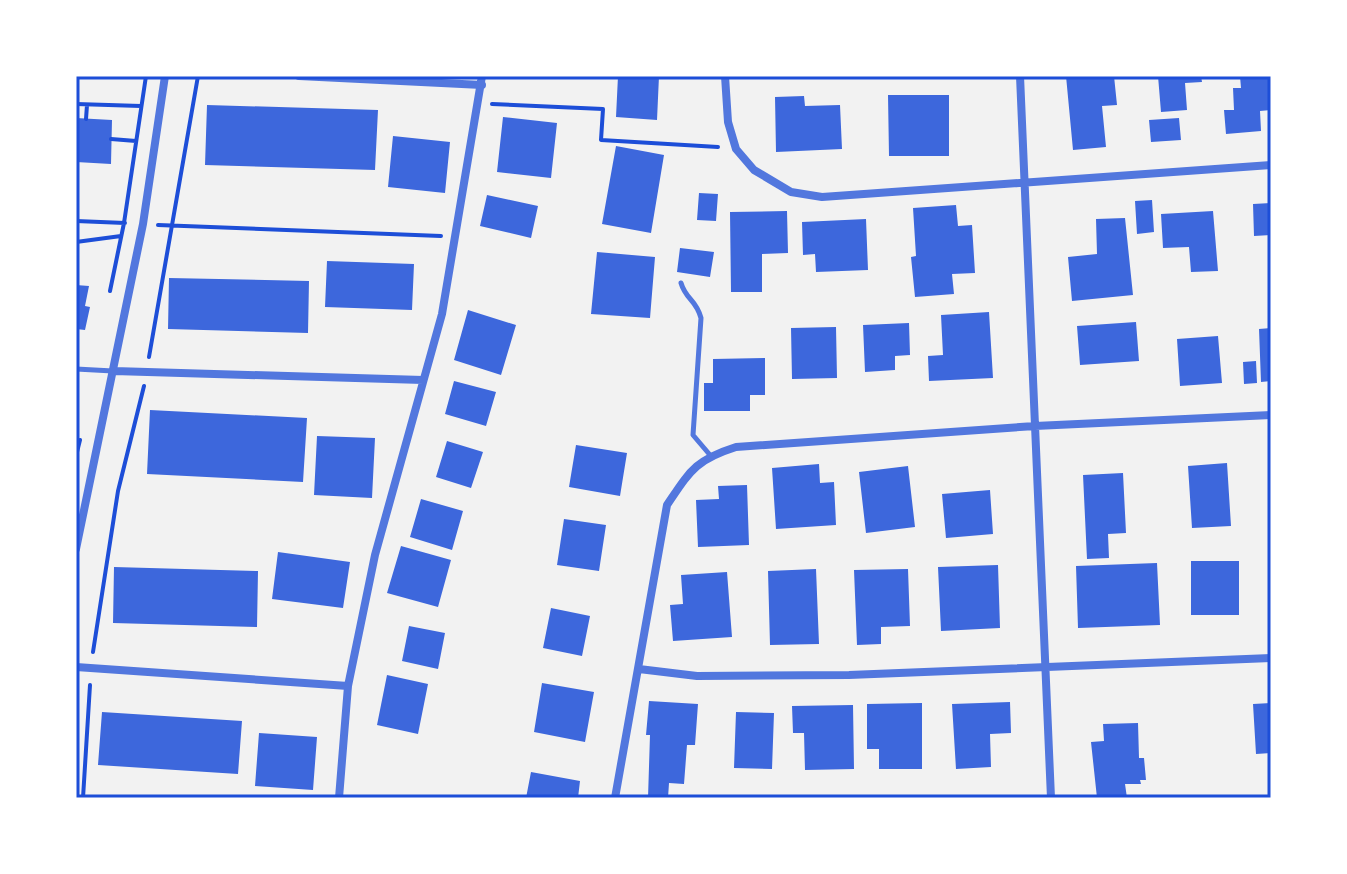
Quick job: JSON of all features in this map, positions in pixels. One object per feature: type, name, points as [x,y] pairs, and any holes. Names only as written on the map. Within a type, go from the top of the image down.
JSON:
[{"type":"street","points":[[76,549],[143,224],[165,76]]},
{"type":"street","points":[[299,76],[482,80],[442,314],[375,555],[348,686],[339,798]]},
{"type":"street","points":[[725,76],[728,122],[736,149],[754,170],[791,192],[822,197],[1271,165]]},
{"type":"street","points":[[1020,76],[1051,798]]},
{"type":"street","points":[[114,371],[423,380]]},
{"type":"street","points":[[615,798],[667,505],[692,468],[710,455],[736,447],[1035,426],[1271,415]]},
{"type":"street","points":[[639,669],[697,676],[849,675],[1271,658]]},
{"type":"street","points":[[76,667],[348,686]]},
{"type":"lane","points":[[681,283],[685,294],[697,303],[701,318],[693,435],[710,455]]},
{"type":"lane","points":[[76,369],[114,371]]},
{"type":"path","points":[[110,295],[146,76]]},
{"type":"path","points":[[83,798],[91,667],[118,491],[146,372],[198,76]]},
{"type":"path","points":[[76,104],[141,106]]},
{"type":"path","points":[[86,119],[87,104]]},
{"type":"path","points":[[479,104],[603,109],[601,140],[736,149]]},
{"type":"path","points":[[111,139],[136,141]]},
{"type":"path","points":[[76,221],[456,236]]},
{"type":"path","points":[[76,242],[121,236]]},
{"type":"path","points":[[76,456],[82,428]]},
{"type":"building","points":[[618,76],[659,76],[657,120],[616,117]]},
{"type":"building","points":[[1066,76],[1114,76],[1117,105],[1102,106],[1106,147],[1073,150]]},
{"type":"building","points":[[1158,76],[1201,76],[1202,82],[1185,83],[1187,110],[1161,112]]},
{"type":"building","points":[[1240,76],[1271,76],[1271,110],[1260,111],[1261,131],[1226,134],[1224,110],[1234,110],[1233,88],[1241,88]]},
{"type":"building","points":[[888,95],[949,95],[949,156],[889,156]]},
{"type":"building","points":[[804,96],[805,106],[840,105],[842,149],[776,152],[775,97]]},
{"type":"building","points":[[207,105],[378,110],[375,170],[205,165]]},
{"type":"building","points":[[503,117],[557,123],[551,178],[497,172]]},
{"type":"building","points":[[76,118],[112,120],[111,164],[76,162]]},
{"type":"building","points":[[1179,118],[1181,140],[1151,142],[1149,120]]},
{"type":"building","points":[[393,136],[450,142],[445,193],[388,187]]},
{"type":"building","points":[[616,146],[664,155],[651,233],[602,224]]},
{"type":"building","points":[[699,193],[718,194],[716,221],[697,220]]},
{"type":"building","points":[[487,195],[538,206],[531,238],[480,226]]},
{"type":"building","points":[[1152,200],[1154,232],[1137,234],[1135,201]]},
{"type":"building","points":[[1271,203],[1271,235],[1254,236],[1253,204]]},
{"type":"building","points":[[956,205],[958,226],[972,225],[975,273],[952,274],[954,294],[915,297],[911,257],[916,256],[913,208]]},
{"type":"building","points":[[787,211],[788,253],[762,254],[762,292],[731,292],[730,212]]},
{"type":"building","points":[[1213,211],[1218,271],[1191,272],[1189,247],[1163,248],[1161,214]]},
{"type":"building","points":[[1125,218],[1133,295],[1072,301],[1068,257],[1097,254],[1096,219]]},
{"type":"building","points":[[866,219],[868,270],[816,272],[815,254],[803,255],[802,222]]},
{"type":"building","points":[[680,248],[714,252],[710,277],[677,272]]},
{"type":"building","points":[[597,252],[655,257],[650,318],[591,314]]},
{"type":"building","points":[[327,261],[414,264],[412,310],[325,307]]},
{"type":"building","points":[[169,278],[309,281],[308,333],[168,329]]},
{"type":"building","points":[[76,285],[89,286],[85,306],[90,307],[85,330],[76,329]]},
{"type":"building","points":[[468,310],[516,325],[501,375],[454,360]]},
{"type":"building","points":[[989,312],[993,378],[929,381],[928,356],[943,355],[941,315]]},
{"type":"building","points":[[1136,322],[1139,361],[1080,365],[1077,326]]},
{"type":"building","points":[[909,323],[910,355],[895,356],[895,370],[865,372],[863,325]]},
{"type":"building","points":[[836,327],[837,378],[792,379],[791,328]]},
{"type":"building","points":[[1271,328],[1271,381],[1261,382],[1259,329]]},
{"type":"building","points":[[1218,336],[1222,383],[1180,386],[1177,339]]},
{"type":"building","points":[[765,358],[765,395],[750,395],[750,411],[704,411],[704,383],[713,383],[713,359]]},
{"type":"building","points":[[1256,361],[1257,383],[1244,384],[1243,362]]},
{"type":"building","points":[[454,381],[496,392],[486,426],[445,414]]},
{"type":"building","points":[[150,410],[307,418],[303,482],[147,474]]},
{"type":"building","points":[[317,436],[375,438],[372,498],[314,495]]},
{"type":"building","points":[[447,441],[483,452],[471,488],[436,477]]},
{"type":"building","points":[[576,445],[627,453],[620,496],[569,487]]},
{"type":"building","points":[[1227,463],[1231,526],[1192,528],[1188,466]]},
{"type":"building","points":[[819,464],[820,483],[834,482],[836,525],[776,529],[772,468]]},
{"type":"building","points":[[908,466],[915,527],[866,533],[859,472]]},
{"type":"building","points":[[1123,473],[1126,533],[1108,534],[1109,558],[1087,559],[1083,475]]},
{"type":"building","points":[[747,485],[749,545],[698,547],[696,500],[719,499],[718,486]]},
{"type":"building","points":[[990,490],[993,534],[946,538],[942,494]]},
{"type":"building","points":[[421,499],[463,511],[452,550],[410,537]]},
{"type":"building","points":[[564,519],[606,525],[599,571],[557,565]]},
{"type":"building","points":[[401,546],[451,560],[438,607],[387,593]]},
{"type":"building","points":[[278,552],[350,562],[343,608],[272,599]]},
{"type":"building","points":[[1191,561],[1239,561],[1239,615],[1191,615]]},
{"type":"building","points":[[1157,563],[1160,625],[1078,628],[1076,566]]},
{"type":"building","points":[[998,565],[1000,628],[941,631],[938,567]]},
{"type":"building","points":[[114,567],[258,571],[257,627],[113,623]]},
{"type":"building","points":[[816,569],[819,644],[770,645],[768,571]]},
{"type":"building","points":[[908,569],[910,626],[881,627],[881,644],[857,645],[854,570]]},
{"type":"building","points":[[727,572],[732,637],[673,641],[670,605],[683,604],[681,575]]},
{"type":"building","points":[[551,608],[590,616],[582,656],[543,648]]},
{"type":"building","points":[[409,626],[445,633],[438,669],[402,661]]},
{"type":"building","points":[[387,675],[428,684],[418,734],[377,725]]},
{"type":"building","points":[[542,683],[594,692],[585,742],[534,732]]},
{"type":"building","points":[[649,701],[698,704],[695,745],[687,745],[684,784],[669,783],[668,798],[648,798],[650,735],[646,735]]},
{"type":"building","points":[[1010,702],[1011,733],[990,734],[991,767],[956,769],[952,704]]},
{"type":"building","points":[[922,703],[922,769],[879,769],[879,749],[867,749],[867,704]]},
{"type":"building","points":[[1271,703],[1271,753],[1256,754],[1253,704]]},
{"type":"building","points":[[853,705],[854,769],[805,770],[804,733],[793,733],[792,706]]},
{"type":"building","points":[[102,712],[242,721],[238,774],[98,765]]},
{"type":"building","points":[[736,712],[774,713],[772,769],[734,768]]},
{"type":"building","points":[[1138,723],[1139,758],[1144,758],[1146,780],[1140,780],[1141,784],[1125,784],[1127,798],[1097,798],[1091,742],[1104,741],[1103,724]]},
{"type":"building","points":[[259,733],[317,737],[313,790],[255,786]]},
{"type":"building","points":[[531,772],[580,781],[578,798],[526,798]]}]
